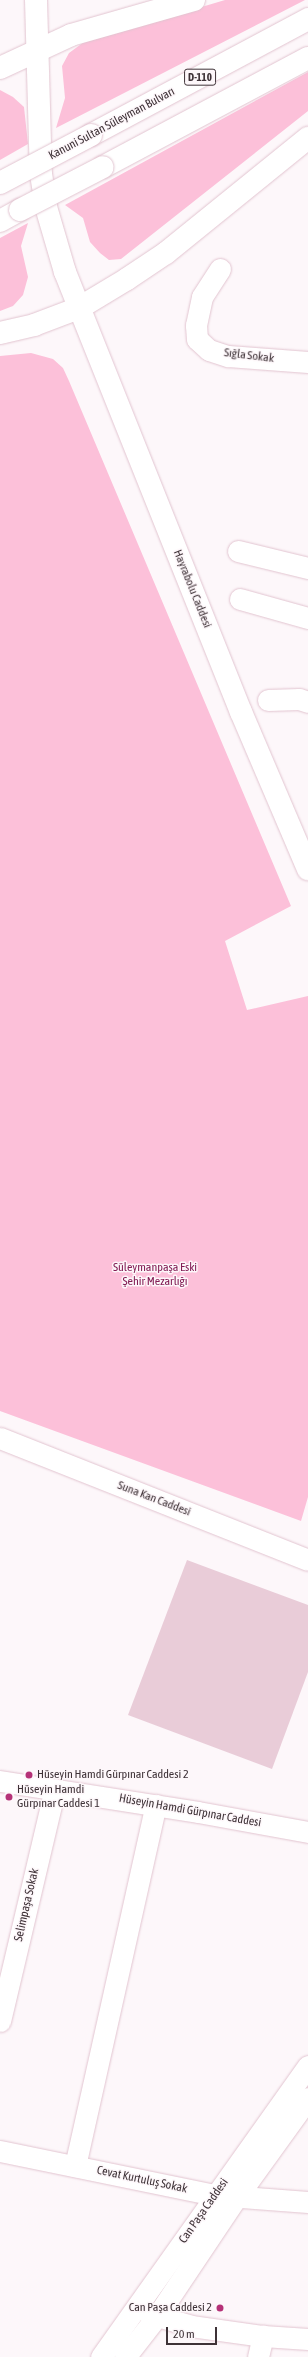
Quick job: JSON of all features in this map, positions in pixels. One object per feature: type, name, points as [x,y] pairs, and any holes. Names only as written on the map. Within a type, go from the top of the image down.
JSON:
[{"type":"main road","name":"Hayrabolu Caddesi","points":[[36,0],[38,128],[43,187],[56,244],[79,308],[241,712],[308,869]]},
{"type":"main road","points":[[0,68],[37,49],[71,35],[194,0]]},
{"type":"main road","name":"Kanuni Sultan Süleyman Bulvarı","points":[[0,183],[308,19]]},
{"type":"main road","points":[[0,221],[308,58]]},
{"type":"main road","points":[[0,334],[34,325],[79,308],[166,253],[308,138]]},
{"type":"street","name":"Sığla Sokak","points":[[220,269],[202,297],[196,325],[197,339],[209,350],[228,356],[308,362]]},
{"type":"street","points":[[238,551],[308,568]]},
{"type":"street","points":[[240,600],[308,618]]},
{"type":"street","points":[[268,700],[299,699],[308,702]]},
{"type":"street","name":"Suna Kan Caddesi","points":[[0,1438],[308,1560]]},
{"type":"street","name":"Hüseyin Hamdi Gürpınar Caddesi","points":[[0,1781],[156,1805],[308,1832]]},
{"type":"street","name":"Selimpaşa Sokak","points":[[0,2021],[55,1789]]},
{"type":"street","points":[[75,2166],[156,1805]]},
{"type":"street","name":"Can Paşa Caddesi","points":[[101,2357],[308,2066]]},
{"type":"street","name":"Can Paşa Caddesi","points":[[125,2357],[157,2316],[236,2198],[308,2098]]},
{"type":"street","name":"Cevat Kurtuluş Sokak","points":[[0,2151],[215,2195],[236,2198],[308,2202]]},
{"type":"street","points":[[138,2307],[157,2316],[191,2326],[263,2336],[308,2339]]},
{"type":"street","points":[[258,2357],[263,2336]]},
{"type":"green space","points":[[225,0],[305,0],[56,128],[65,98],[62,66],[69,53],[84,42]]},
{"type":"green space","points":[[308,72],[308,111],[121,259],[109,260],[100,253],[90,242],[83,218],[65,205]]},
{"type":"green space","points":[[0,90],[13,97],[24,107],[28,144],[0,160]]},
{"type":"green space","points":[[28,223],[21,246],[28,277],[23,295],[13,306],[0,311],[0,238]]},
{"type":"green space","name":"Süleymanpaşa Eski Şehir Mezarlığı","points":[[31,353],[53,359],[63,368],[291,906],[225,941],[247,1010],[308,996],[308,1497],[301,1521],[0,1411],[0,356]]},
{"type":"building","points":[[187,1560],[308,1605],[308,1672],[272,1769],[128,1715]]},
{"type":"place","name":"Hüseyin Hamdi Gürpınar Caddesi 2","points":[[29,1775]]},
{"type":"place","name":"Hüseyin Hamdi Gürpınar Caddesi 1","points":[[9,1797]]},
{"type":"place","name":"Can Paşa Caddesi 2","points":[[220,2308]]}]
